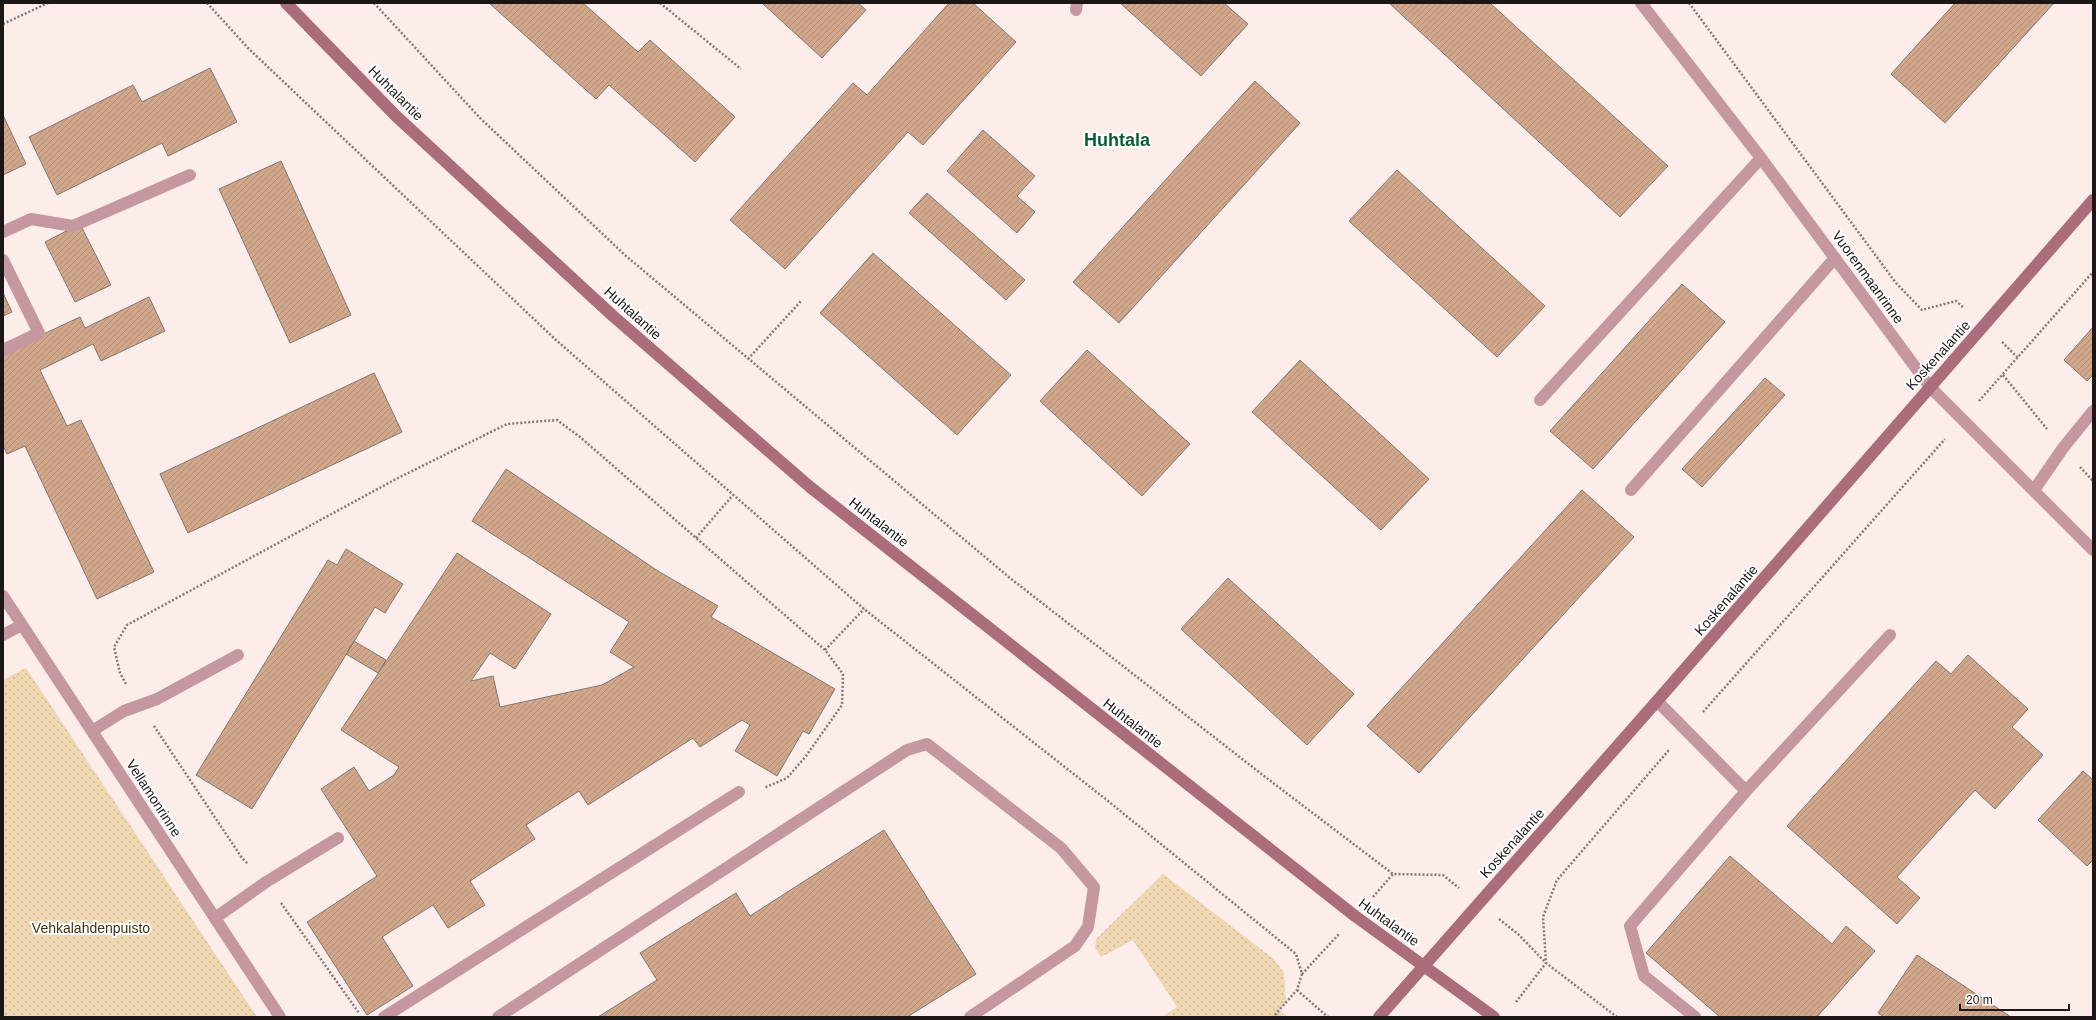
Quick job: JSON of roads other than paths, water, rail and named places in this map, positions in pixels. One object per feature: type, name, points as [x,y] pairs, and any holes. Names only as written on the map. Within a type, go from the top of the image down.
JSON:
[{"type":"main road","name":"Huhtalantie","points":[[286,3],[396,116],[596,300],[810,487],[1355,916],[1494,1017]]},
{"type":"main road","name":"Koskenalantie","points":[[1379,1017],[1658,702],[1930,386],[2093,200]]},
{"type":"street","name":"Vuorenmaanrinne","points":[[1641,3],[1761,158],[1930,386],[2093,550]]},
{"type":"street","points":[[1540,400],[1761,158]]},
{"type":"street","points":[[3,232],[31,219],[73,226],[190,175]]},
{"type":"street","points":[[1631,490],[1835,258]]},
{"type":"street","points":[[3,260],[39,332],[3,350]]},
{"type":"street","points":[[2034,490],[2063,448],[2093,411]]},
{"type":"street","name":"Vellamonrinne","points":[[3,596],[280,1017]]},
{"type":"street","points":[[3,635],[22,625]]},
{"type":"street","points":[[1695,1017],[1644,976],[1630,926],[1746,791],[1890,634]]},
{"type":"street","points":[[92,731],[124,711],[140,706],[238,655]]},
{"type":"street","points":[[1658,702],[1746,791]]},
{"type":"street","points":[[498,1017],[907,750],[927,744],[1061,848],[1094,887],[1088,927],[1075,946],[970,1017]]},
{"type":"street","points":[[384,1017],[739,792]]},
{"type":"street","points":[[215,918],[266,882],[338,838]]},
{"type":"district","name":"Huhtala","points":[[1117,140]]},
{"type":"park label","name":"Vehkalahdenpuisto","points":[[91,928]]}]
